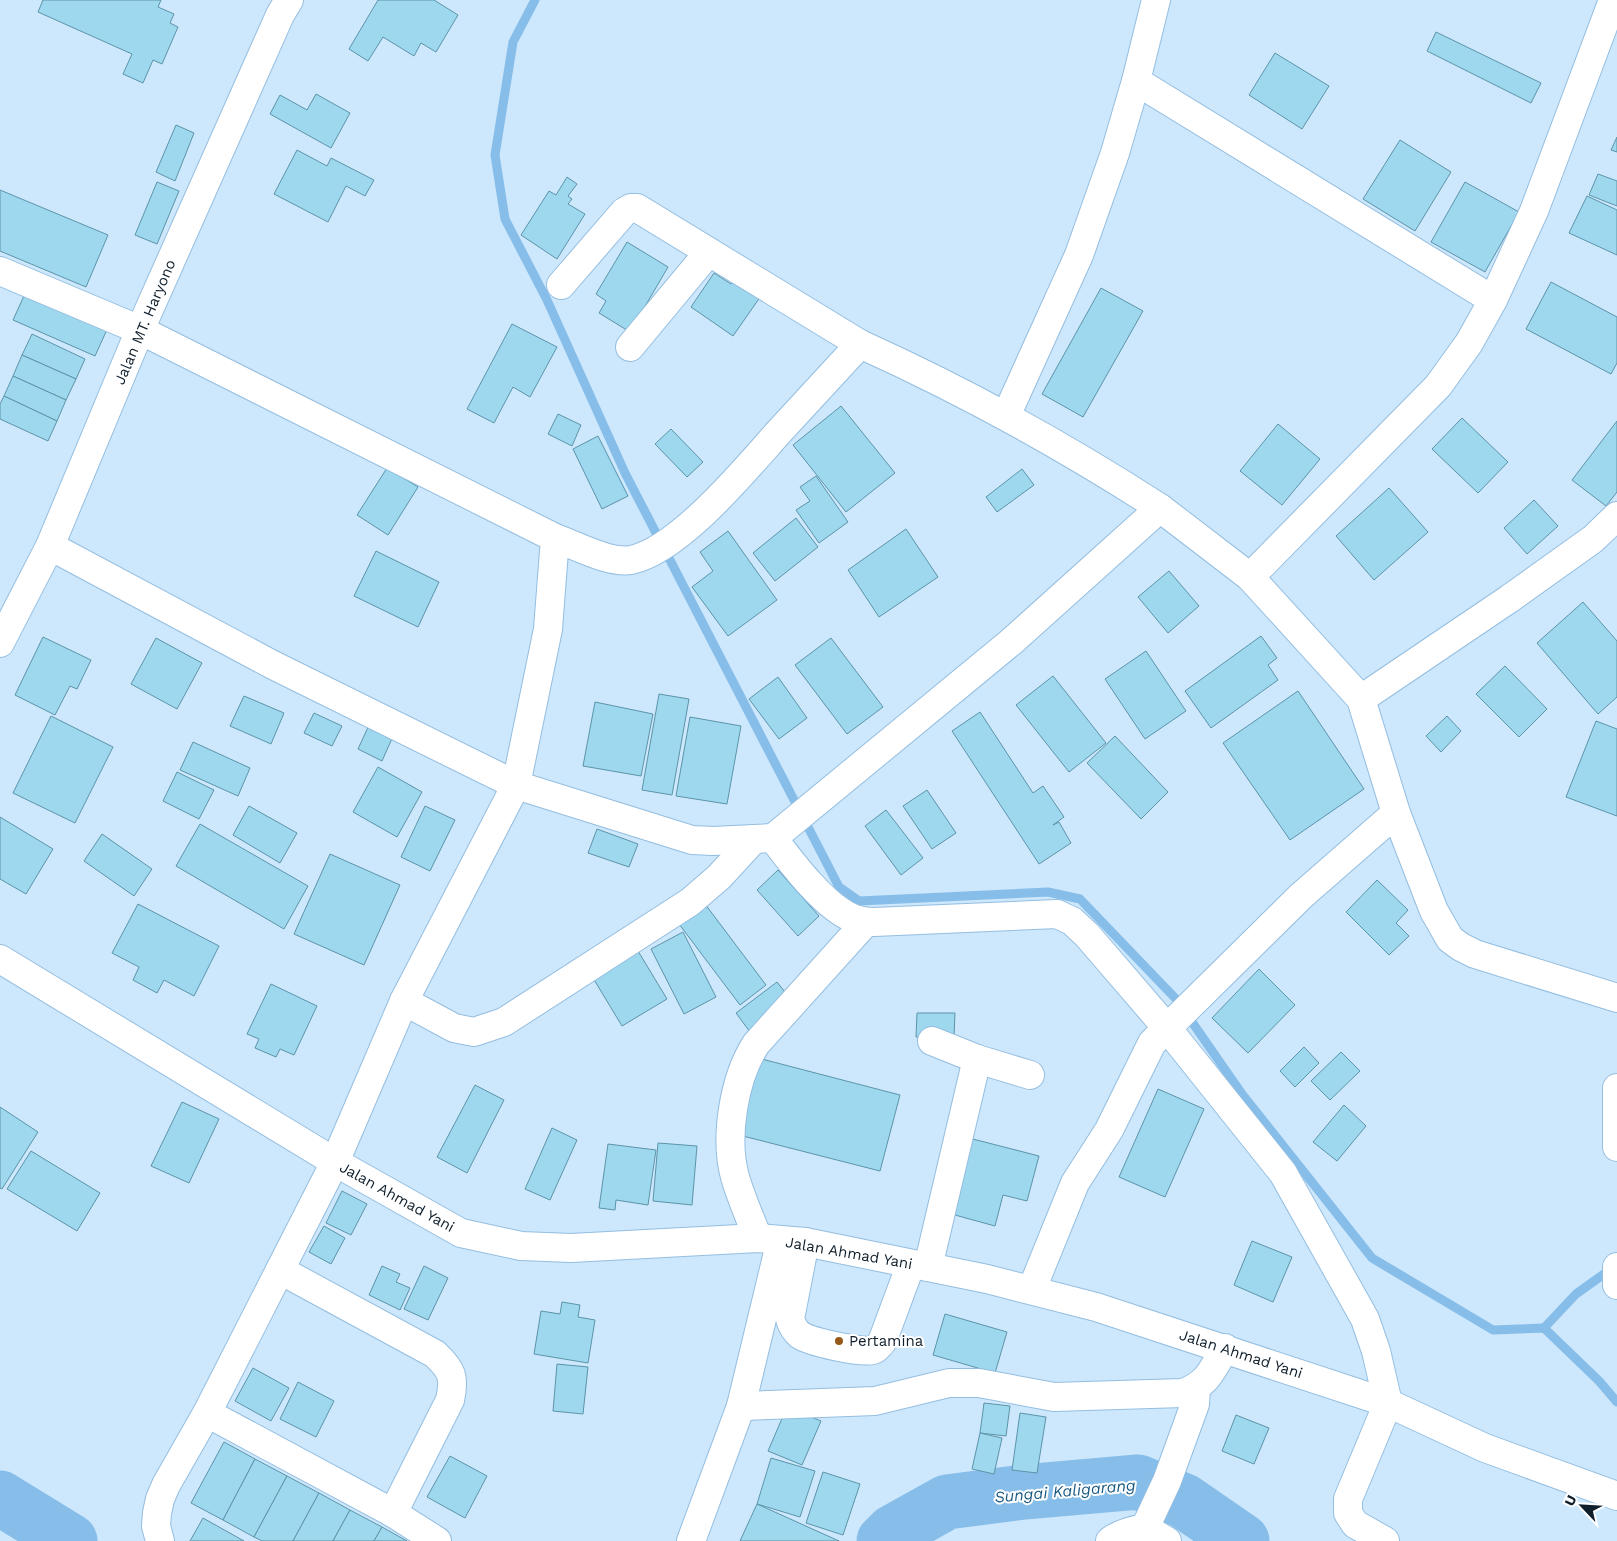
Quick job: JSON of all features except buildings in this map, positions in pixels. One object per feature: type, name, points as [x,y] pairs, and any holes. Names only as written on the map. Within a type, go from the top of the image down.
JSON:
[{"type":"street","name":"Jalan MT. Haryono","points":[[0,643],[50,546],[140,330],[276,24],[289,0]]},
{"type":"street","points":[[1006,416],[1078,255],[1115,154],[1136,82],[1156,0]]},
{"type":"street","points":[[1250,577],[1438,386],[1469,343],[1492,300],[1534,210],[1613,0]]},
{"type":"street","points":[[1136,82],[1492,300]]},
{"type":"street","points":[[561,285],[624,212],[631,208],[640,209],[708,253],[860,344],[1006,416],[1107,474],[1160,508],[1250,577],[1361,699],[1396,813],[1434,910],[1450,939],[1475,954],[1617,998]]},
{"type":"street","points":[[630,347],[708,253]]},
{"type":"street","points":[[0,270],[140,330],[555,538],[618,560],[631,560],[654,551],[679,534],[727,490],[860,344]]},
{"type":"street","points":[[404,1001],[454,1028],[474,1032],[504,1022],[690,902],[771,835],[815,804],[1011,642],[1160,508]]},
{"type":"street","points":[[1361,699],[1509,599],[1593,539],[1617,516]]},
{"type":"street","points":[[160,1541],[156,1526],[160,1499],[207,1413],[335,1162],[404,1001],[516,785],[548,629],[555,538]]},
{"type":"street","points":[[50,546],[273,664],[516,785],[692,840],[713,842],[771,835]]},
{"type":"street","points":[[1032,1290],[1075,1183],[1109,1130],[1152,1043],[1301,896],[1396,813]]},
{"type":"street","points":[[771,835],[792,864],[834,907],[854,919],[866,922],[1057,914],[1064,916],[1072,921],[1178,1017],[1283,1173],[1365,1319],[1376,1351],[1388,1403],[1348,1499],[1348,1513],[1355,1524],[1385,1541]]},
{"type":"street","points":[[866,922],[756,1044],[748,1056],[735,1097],[731,1130],[731,1154],[735,1176],[781,1240],[790,1318],[792,1326],[802,1336],[839,1348],[872,1350],[882,1342],[920,1265],[977,1059]]},
{"type":"street","name":"Jalan Ahmad Yani","points":[[0,959],[335,1162],[462,1233],[521,1246],[570,1248],[781,1240],[920,1265],[1032,1290],[1096,1307],[1388,1403],[1486,1448],[1617,1496]]},
{"type":"street","points":[[932,1041],[977,1059],[1030,1075]]},
{"type":"street","points":[[1617,1088],[1617,1147]]},
{"type":"street","points":[[691,1541],[741,1406],[781,1240]]},
{"type":"street","points":[[1617,1268],[1617,1283]]},
{"type":"street","points":[[280,1270],[434,1354],[449,1370],[454,1385],[450,1400],[393,1513]]},
{"type":"street","points":[[741,1406],[875,1401],[949,1383],[979,1383],[1054,1397],[1183,1393],[1196,1388],[1206,1380],[1225,1348]]},
{"type":"street","points":[[1110,1541],[1131,1530],[1156,1534],[1167,1481],[1195,1404],[1196,1388]]},
{"type":"street","points":[[207,1413],[393,1513],[437,1541]]},
{"type":"waterway","points":[[535,0],[513,42],[495,155],[505,219],[547,300],[625,473],[839,887],[859,901],[1048,892],[1080,899],[1176,999],[1242,1094],[1372,1258],[1493,1330],[1544,1328],[1599,1381],[1617,1402]]},
{"type":"waterway","points":[[1544,1328],[1576,1294],[1611,1269]]},
{"type":"waterway","name":"Sungai Kaligarang","points":[[884,1541],[893,1532],[947,1502],[1024,1492],[1138,1482],[1184,1501],[1242,1541]]},
{"type":"waterway","name":"Sungai Kaligarang","points":[[0,1498],[70,1541]]},
{"type":"place","name":"Pertamina","points":[[839,1341]]}]
